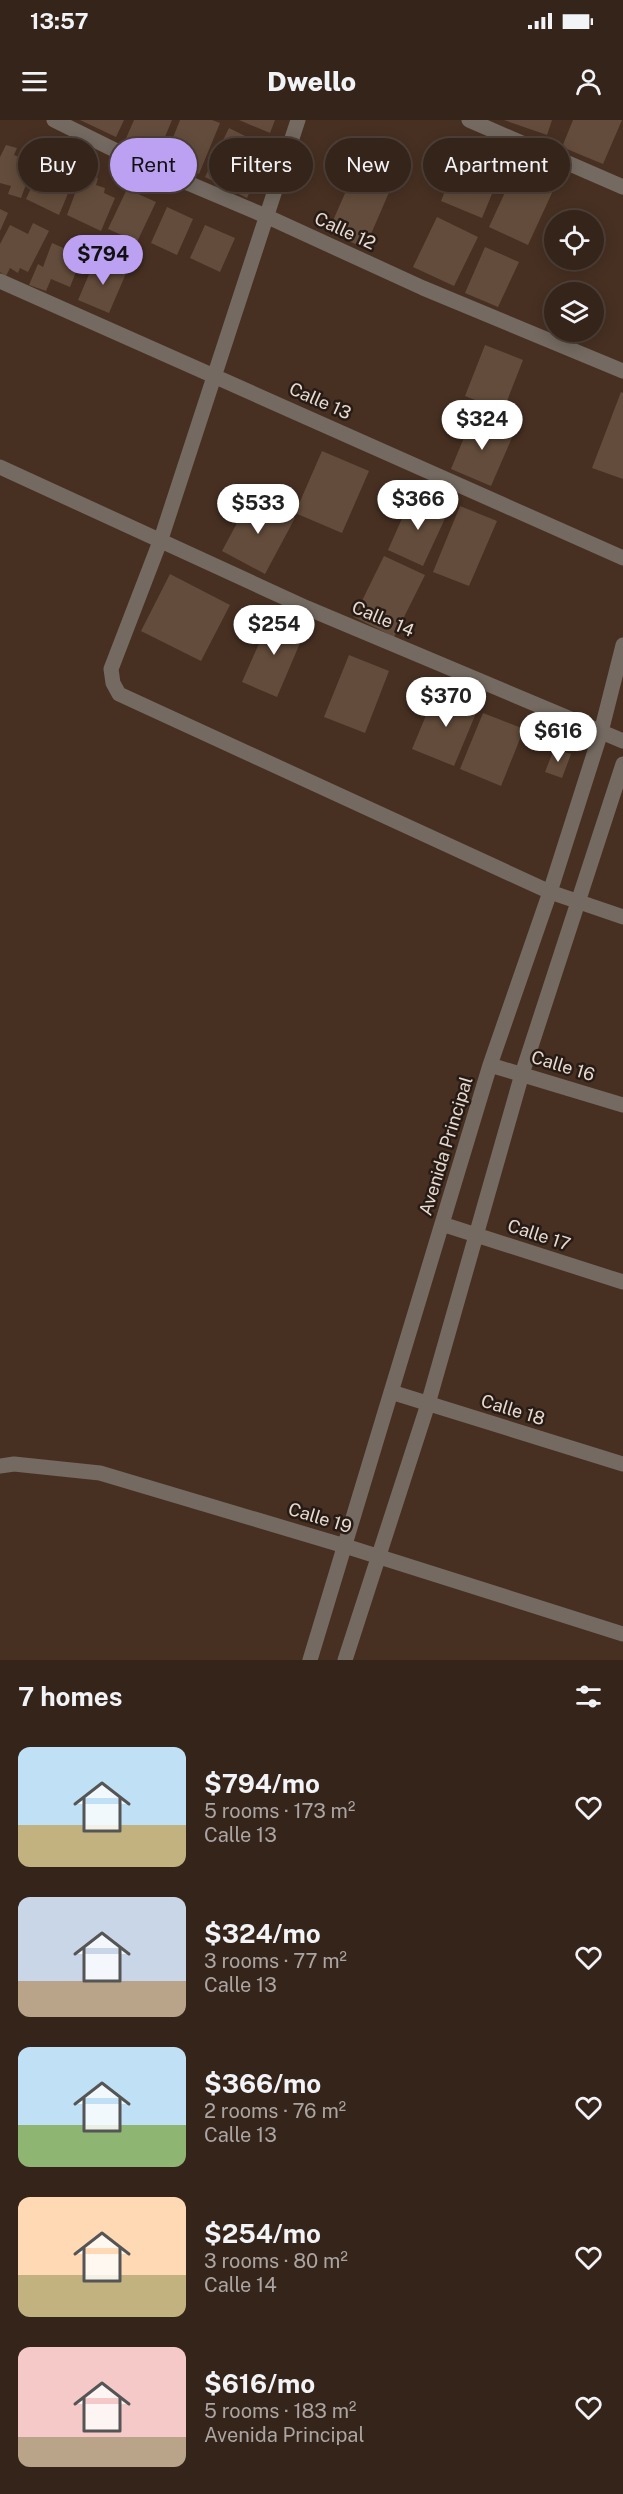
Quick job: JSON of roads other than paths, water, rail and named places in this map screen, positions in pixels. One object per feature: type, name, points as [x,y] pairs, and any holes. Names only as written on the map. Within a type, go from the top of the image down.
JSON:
[{"type":"street","name":"Calle 12","points":[[54,120],[143,164],[268,217],[423,288],[623,371]]},
{"type":"street","points":[[298,120],[161,539],[111,669],[112,684],[119,694],[550,892],[623,916]]},
{"type":"street","points":[[469,120],[623,187]]},
{"type":"street","name":"Calle 13","points":[[0,281],[623,558]]},
{"type":"street","name":"Calle 14","points":[[0,467],[307,608],[623,741]]},
{"type":"street","name":"Avenida Principal","points":[[310,1660],[490,1065],[550,892],[601,732],[623,645]]},
{"type":"street","points":[[345,1660],[428,1404],[522,1074],[623,764]]},
{"type":"street","name":"Calle 16","points":[[490,1065],[623,1105]]},
{"type":"street","name":"Calle 17","points":[[442,1224],[623,1282]]},
{"type":"street","name":"Calle 18","points":[[391,1392],[623,1464]]},
{"type":"street","name":"Calle 19","points":[[0,1466],[14,1464],[100,1473],[345,1546],[623,1634]]}]
